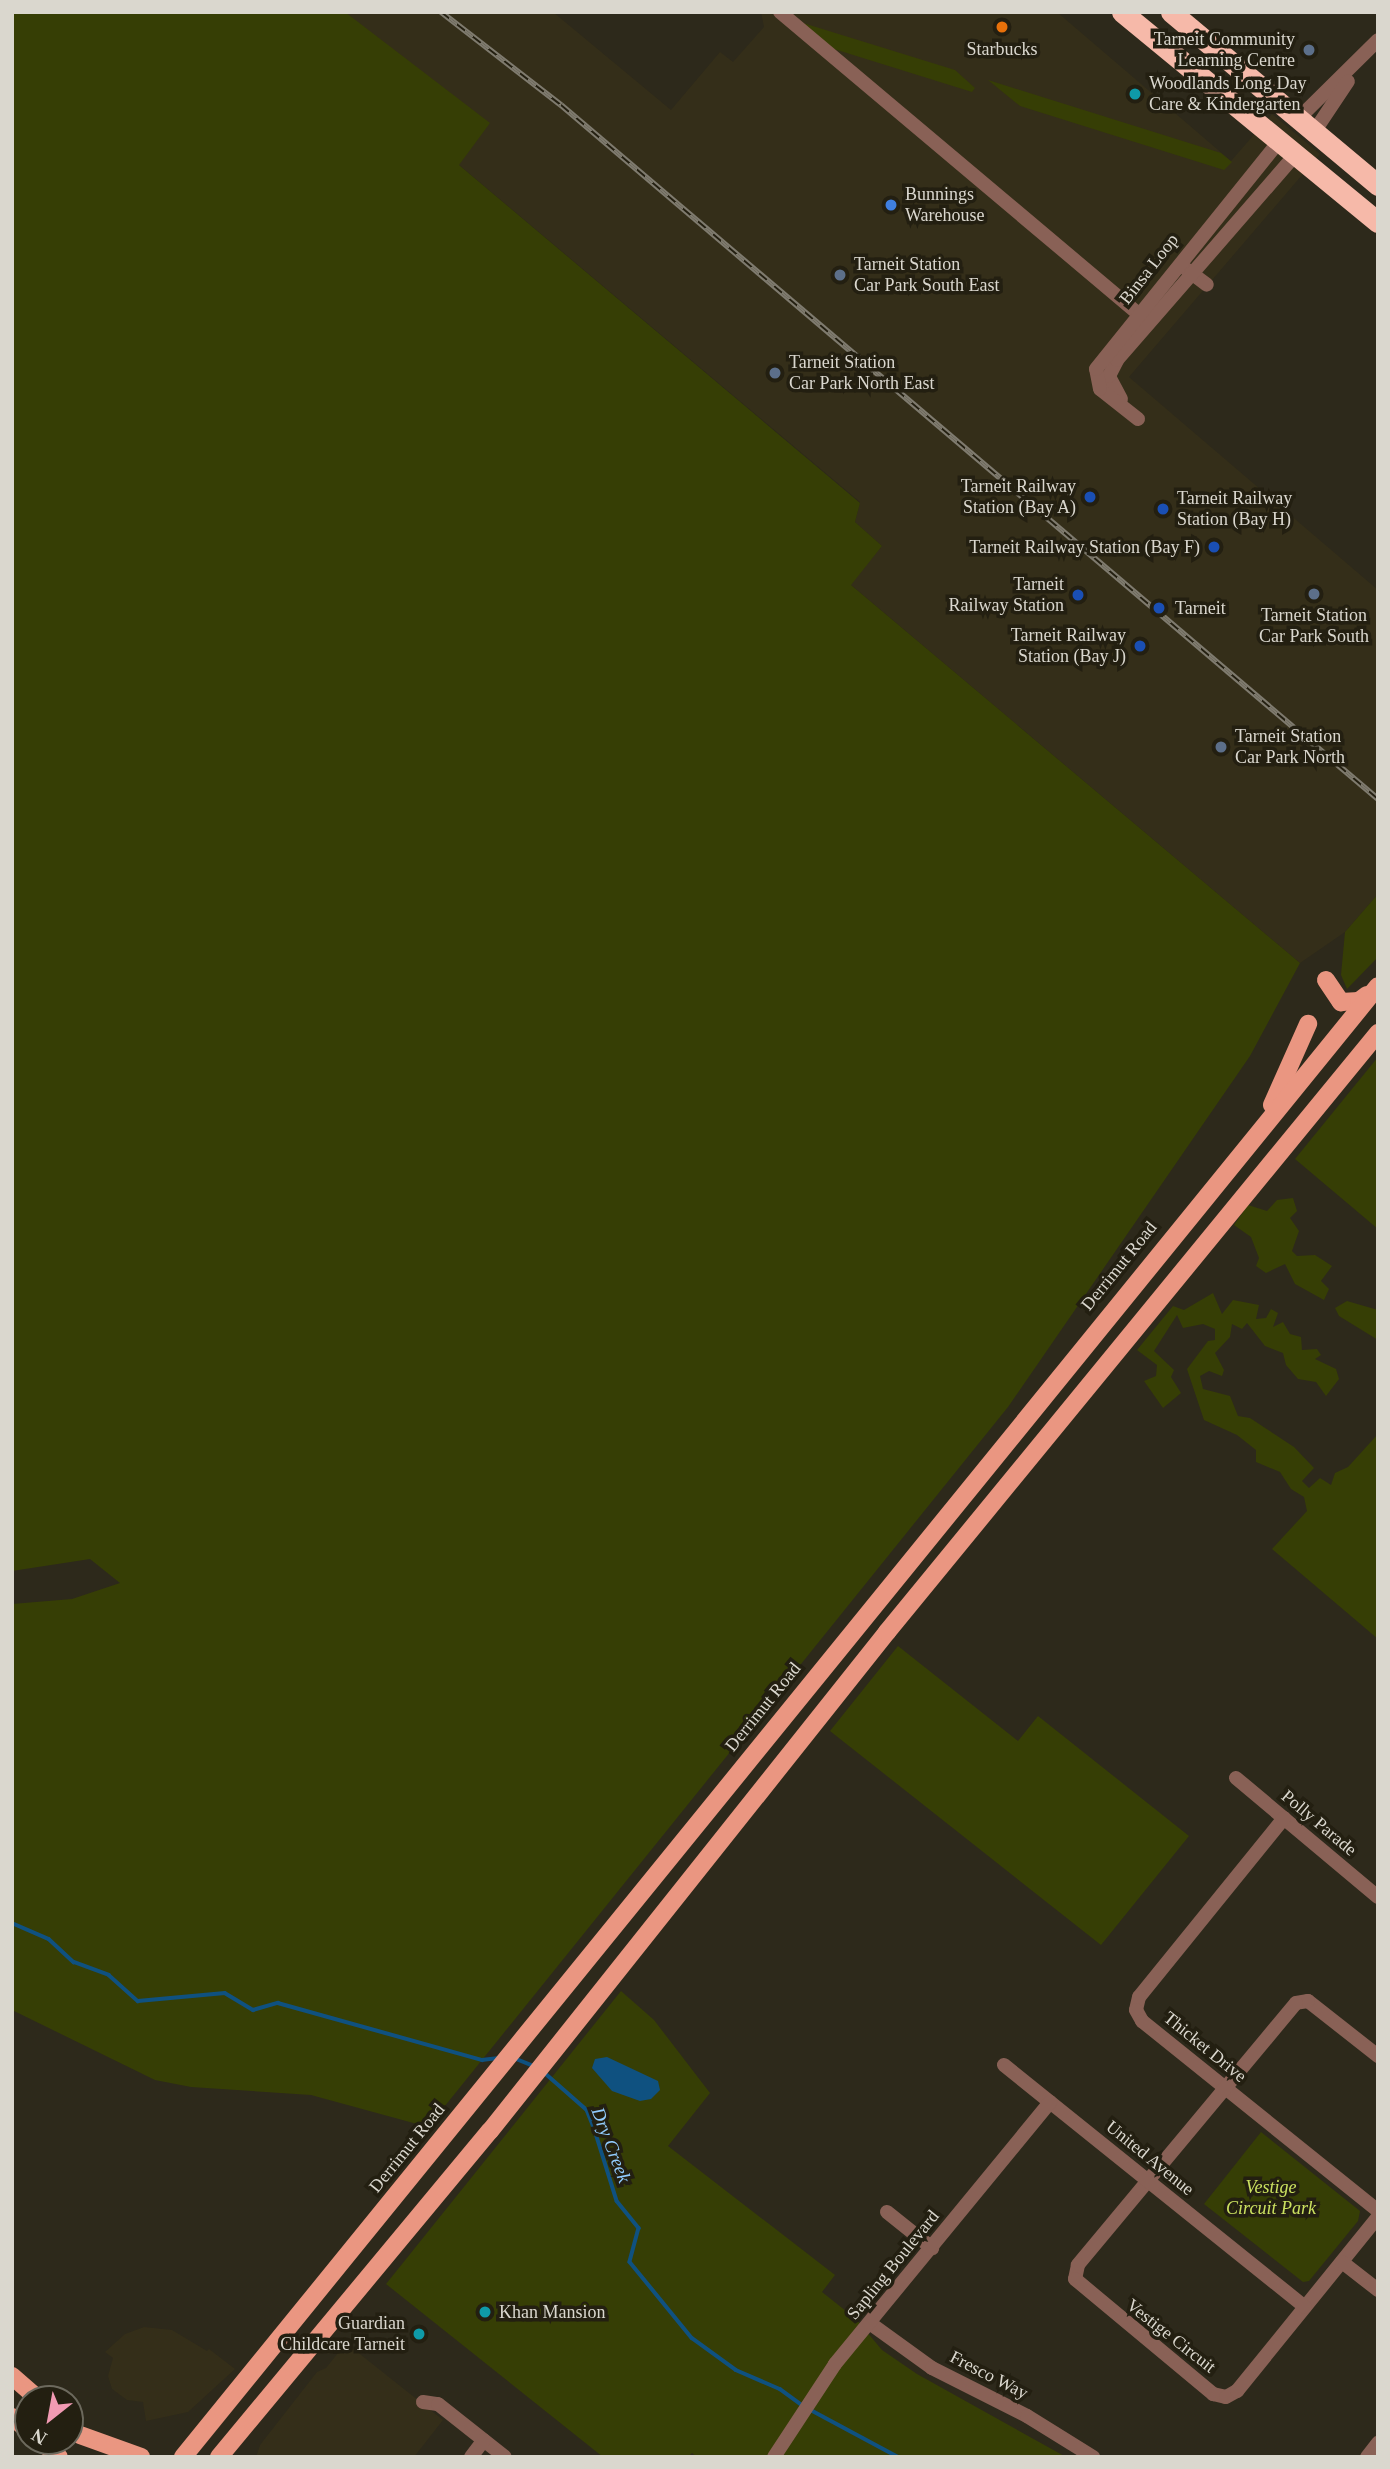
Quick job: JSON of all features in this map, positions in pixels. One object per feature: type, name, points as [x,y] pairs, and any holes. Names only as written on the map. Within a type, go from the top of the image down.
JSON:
[{"type":"highway","points":[[1122,12],[1378,222]]},
{"type":"highway","points":[[1171,12],[1378,185]]},
{"type":"highway","points":[[1287,148],[1306,125]]},
{"type":"main road","points":[[1326,980],[1329,989],[1346,1003],[1359,1001],[1376,987]]},
{"type":"main road","name":"Derrimut Road","points":[[183,2457],[1376,987]]},
{"type":"main road","points":[[1265,1122],[1308,1024]]},
{"type":"main road","points":[[225,2452],[503,2115],[957,1545],[1378,1033]]},
{"type":"main road","points":[[1328,1047],[1349,1069]]},
{"type":"main road","points":[[84,2435],[141,2457]]},
{"type":"main road","points":[[84,2439],[103,2457]]},
{"type":"street","points":[[780,12],[1143,317],[1194,274],[1287,148]]},
{"type":"street","points":[[1306,125],[1378,40]]},
{"type":"street","name":"Binsa Loop","points":[[1138,419],[1100,389],[1094,376],[1143,317],[1177,264],[1287,148]]},
{"type":"street","points":[[1177,264],[1208,285]]},
{"type":"street","name":"Polly Parade","points":[[1236,1777],[1378,1897]]},
{"type":"street","name":"Thicket Drive","points":[[1284,1818],[1136,2003],[1142,2021],[1378,2214]]},
{"type":"street","points":[[1147,2181],[1290,2008],[1303,2000],[1378,2056]]},
{"type":"street","name":"United Avenue","points":[[1004,2065],[1304,2307]]},
{"type":"street","name":"Sapling Boulevard","points":[[774,2457],[789,2429],[821,2382],[1050,2102]]},
{"type":"street","name":"Vestige Circuit","points":[[1147,2181],[1074,2274],[1080,2288],[1107,2310],[1213,2394],[1226,2397],[1237,2391],[1378,2214]]},
{"type":"street","points":[[887,2212],[932,2248]]},
{"type":"street","points":[[1342,2262],[1378,2290]]},
{"type":"street","name":"Fresco Way","points":[[871,2324],[932,2368],[1027,2416],[1093,2457]]},
{"type":"street","points":[[423,2402],[438,2404],[505,2457]]},
{"type":"street","points":[[471,2457],[484,2440]]},
{"type":"street","points":[[1367,2457],[1378,2443]]},
{"type":"shaded area","points":[[345,12],[553,12],[671,110],[720,52],[733,62],[764,27],[761,12],[1057,12],[1231,161],[1272,114],[1320,154],[1129,377],[1378,590],[1378,894],[1345,932],[1300,963],[850,584],[882,546],[855,522],[860,502],[414,127]]},
{"type":"shaded area","points":[[144,2327],[172,2330],[207,2351],[209,2349],[235,2369],[188,2412],[146,2421],[143,2402],[127,2400],[112,2389],[108,2376],[113,2358],[105,2352],[125,2334]]},
{"type":"shaded area","points":[[346,2343],[443,2420],[414,2457],[256,2457],[260,2445],[317,2372],[326,2368]]},
{"type":"green space","points":[[12,12],[345,12],[490,123],[459,165],[860,503],[855,522],[882,546],[851,585],[1300,963],[1250,1056],[1008,1407],[428,2127],[311,2095],[191,2087],[155,2080],[12,2010],[12,1604],[72,1599],[120,1583],[90,1559],[12,1571]]},
{"type":"green space","points":[[803,23],[955,70],[975,88],[972,92],[834,49]]},
{"type":"green space","points":[[988,80],[1221,153],[1232,162],[1224,170],[1020,106]]},
{"type":"green space","points":[[1378,894],[1378,957],[1347,989],[1341,975],[1345,932]]},
{"type":"green space","points":[[1378,1057],[1378,1229],[1295,1159]]},
{"type":"green space","points":[[1293,1198],[1297,1211],[1290,1218],[1299,1231],[1292,1251],[1297,1256],[1315,1255],[1332,1266],[1321,1281],[1329,1289],[1324,1300],[1295,1284],[1285,1264],[1266,1273],[1256,1266],[1259,1258],[1251,1237],[1234,1225],[1248,1205],[1267,1211],[1277,1200]]},
{"type":"green space","points":[[1213,1293],[1222,1314],[1233,1300],[1259,1305],[1256,1319],[1266,1318],[1271,1309],[1278,1313],[1273,1327],[1283,1322],[1290,1334],[1301,1337],[1302,1350],[1317,1349],[1321,1355],[1315,1359],[1336,1369],[1339,1379],[1326,1396],[1316,1382],[1298,1379],[1286,1365],[1283,1353],[1265,1346],[1247,1323],[1242,1329],[1232,1324],[1230,1337],[1215,1353],[1224,1370],[1222,1376],[1209,1371],[1200,1376],[1203,1389],[1230,1396],[1238,1416],[1250,1418],[1294,1447],[1314,1468],[1302,1481],[1309,1488],[1320,1478],[1331,1485],[1335,1473],[1348,1467],[1378,1434],[1378,1639],[1272,1549],[1307,1511],[1304,1497],[1291,1489],[1280,1472],[1256,1462],[1256,1450],[1237,1435],[1204,1420],[1187,1369],[1208,1341],[1215,1340],[1215,1329],[1203,1324],[1183,1328],[1177,1315],[1154,1351],[1174,1370],[1171,1377],[1181,1393],[1163,1408],[1144,1381],[1156,1376],[1157,1365],[1137,1350],[1173,1306],[1184,1310]]},
{"type":"green space","points":[[1347,1301],[1378,1310],[1378,1340],[1339,1316],[1335,1308]]},
{"type":"green space","points":[[898,1646],[1018,1741],[1038,1716],[1189,1836],[1101,1945],[830,1731]]},
{"type":"green space","points":[[621,1991],[654,2020],[710,2093],[668,2146],[835,2275],[822,2292],[856,2319],[882,2350],[917,2374],[1066,2457],[697,2457],[692,2453],[688,2457],[603,2457],[386,2284]]},
{"type":"green space","name":"Vestige Circuit Park","points":[[1261,2132],[1360,2211],[1358,2221],[1309,2281],[1303,2282],[1204,2204]]},
{"type":"water","points":[[607,2057],[658,2081],[660,2090],[651,2099],[640,2101],[612,2091],[592,2068],[595,2059]]},
{"type":"waterway","name":"Dry Creek","points":[[12,1612],[12,1692]]},
{"type":"waterway","name":"Dry Creek","points":[[12,1923],[49,1939],[74,1962],[109,1975],[138,2001],[225,1993],[253,2010],[278,2003],[482,2060],[499,2058]]},
{"type":"waterway","name":"Dry Creek","points":[[514,2058],[536,2067]]},
{"type":"waterway","name":"Dry Creek","points":[[545,2073],[587,2110],[617,2201],[639,2228],[630,2262],[692,2338],[736,2370],[780,2389],[802,2405]]},
{"type":"waterway","name":"Dry Creek","points":[[809,2409],[898,2457]]},
{"type":"railway","points":[[441,12],[561,105],[1378,799]]},
{"type":"place","name":"Starbucks","points":[[1002,27]]},
{"type":"place","name":"Tarneit Community Learning Centre","points":[[1309,50]]},
{"type":"place","name":"Woodlands Long Day Care & Kindergarten","points":[[1135,94]]},
{"type":"place","name":"Bunnings Warehouse","points":[[891,205]]},
{"type":"place","name":"Tarneit Station Car Park South East","points":[[840,275]]},
{"type":"place","name":"Tarneit Station Car Park North East","points":[[775,373]]},
{"type":"place","name":"Tarneit Railway Station (Bay A)","points":[[1090,497]]},
{"type":"place","name":"Tarneit Railway Station (Bay H)","points":[[1163,509]]},
{"type":"place","name":"Tarneit Railway Station (Bay F)","points":[[1214,547]]},
{"type":"place","name":"Tarneit Station Car Park South","points":[[1314,594]]},
{"type":"place","name":"Tarneit Railway Station","points":[[1078,595]]},
{"type":"place","name":"Tarneit","points":[[1159,608]]},
{"type":"place","name":"Tarneit Railway Station (Bay J)","points":[[1140,646]]},
{"type":"place","name":"Tarneit Station Car Park North","points":[[1221,747]]},
{"type":"place","name":"Khan Mansion","points":[[485,2312]]},
{"type":"place","name":"Guardian Childcare Tarneit","points":[[419,2334]]}]
